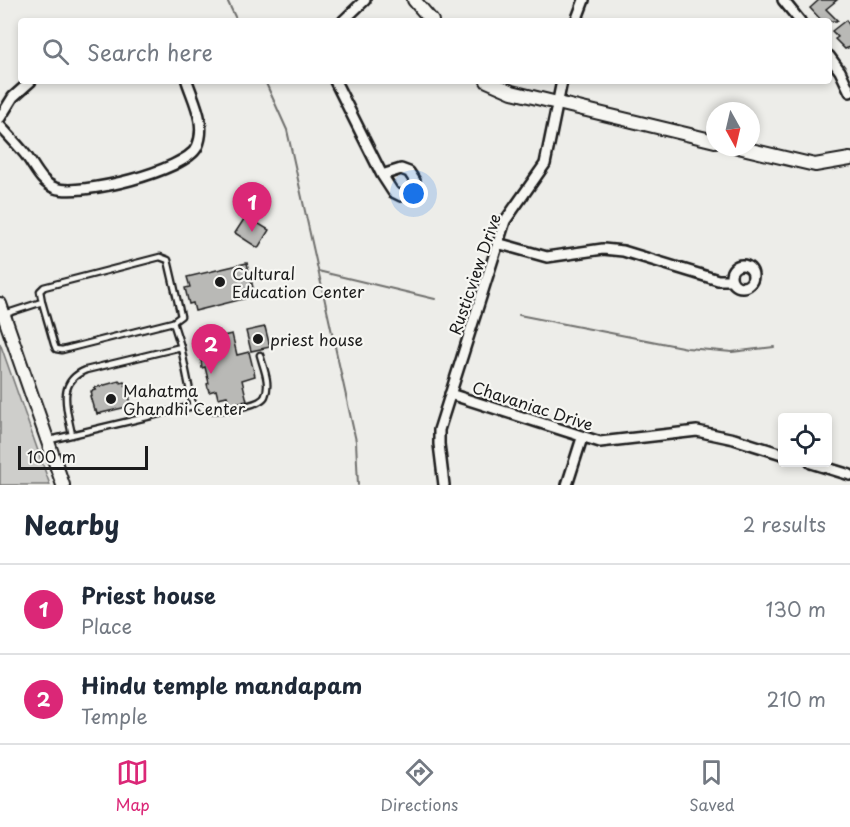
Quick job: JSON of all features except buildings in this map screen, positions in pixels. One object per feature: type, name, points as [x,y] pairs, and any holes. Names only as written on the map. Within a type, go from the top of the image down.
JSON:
[{"type":"street","points":[[346,18],[366,0]]},
{"type":"street","points":[[414,0],[429,18]]},
{"type":"street","points":[[577,18],[584,0]]},
{"type":"street","points":[[783,0],[798,18]]},
{"type":"street","points":[[832,60],[850,92]]},
{"type":"street","points":[[0,118],[13,97],[28,84]]},
{"type":"street","points":[[0,126],[25,154],[44,181],[53,187],[75,191],[140,177],[185,160],[197,147],[202,125],[188,84]]},
{"type":"street","points":[[336,84],[381,175]]},
{"type":"street","points":[[494,84],[512,92],[706,139]]},
{"type":"street","name":"Rusticview Drive","points":[[444,485],[438,444],[439,430],[505,221],[544,164],[561,84]]},
{"type":"street","points":[[760,152],[815,165],[850,159]]},
{"type":"street","points":[[497,243],[547,256],[603,249],[623,251],[718,280],[731,280]]},
{"type":"street","points":[[2,309],[63,485]]},
{"type":"street","name":"Chavaniac Drive","points":[[450,394],[600,442],[681,431],[697,431],[778,452]]},
{"type":"street","points":[[567,485],[582,438]]},
{"type":"street","points":[[826,467],[850,475]]},
{"type":"lane","points":[[160,257],[168,260],[181,316],[173,322],[62,350],[56,349],[42,302],[40,291],[44,287],[160,257]]},
{"type":"lane","points":[[2,309],[42,302]]},
{"type":"lane","points":[[173,322],[194,406]]},
{"type":"lane","points":[[72,435],[66,395],[67,386],[74,375],[181,347]]},
{"type":"lane","points":[[48,441],[194,406],[214,410],[260,402],[266,394],[267,381],[260,354]]},
{"type":"shaded area","points":[[0,343],[50,485],[0,485]]},
{"type":"waterway","points":[[227,0],[236,18]]},
{"type":"waterway","points":[[266,84],[287,130],[356,441],[358,485]]},
{"type":"waterway","points":[[318,271],[435,299]]},
{"type":"waterway","points":[[519,315],[687,348],[732,352],[774,347]]},
{"type":"place","name":"Priest house","points":[[252,232]]},
{"type":"place","name":"Cultural Education Center","points":[[220,282]]},
{"type":"place","name":"priest house","points":[[258,339]]},
{"type":"place","name":"Hindu temple mandapam","points":[[211,374]]},
{"type":"place","name":"Mahatma Ghandhi Center","points":[[111,399]]}]
